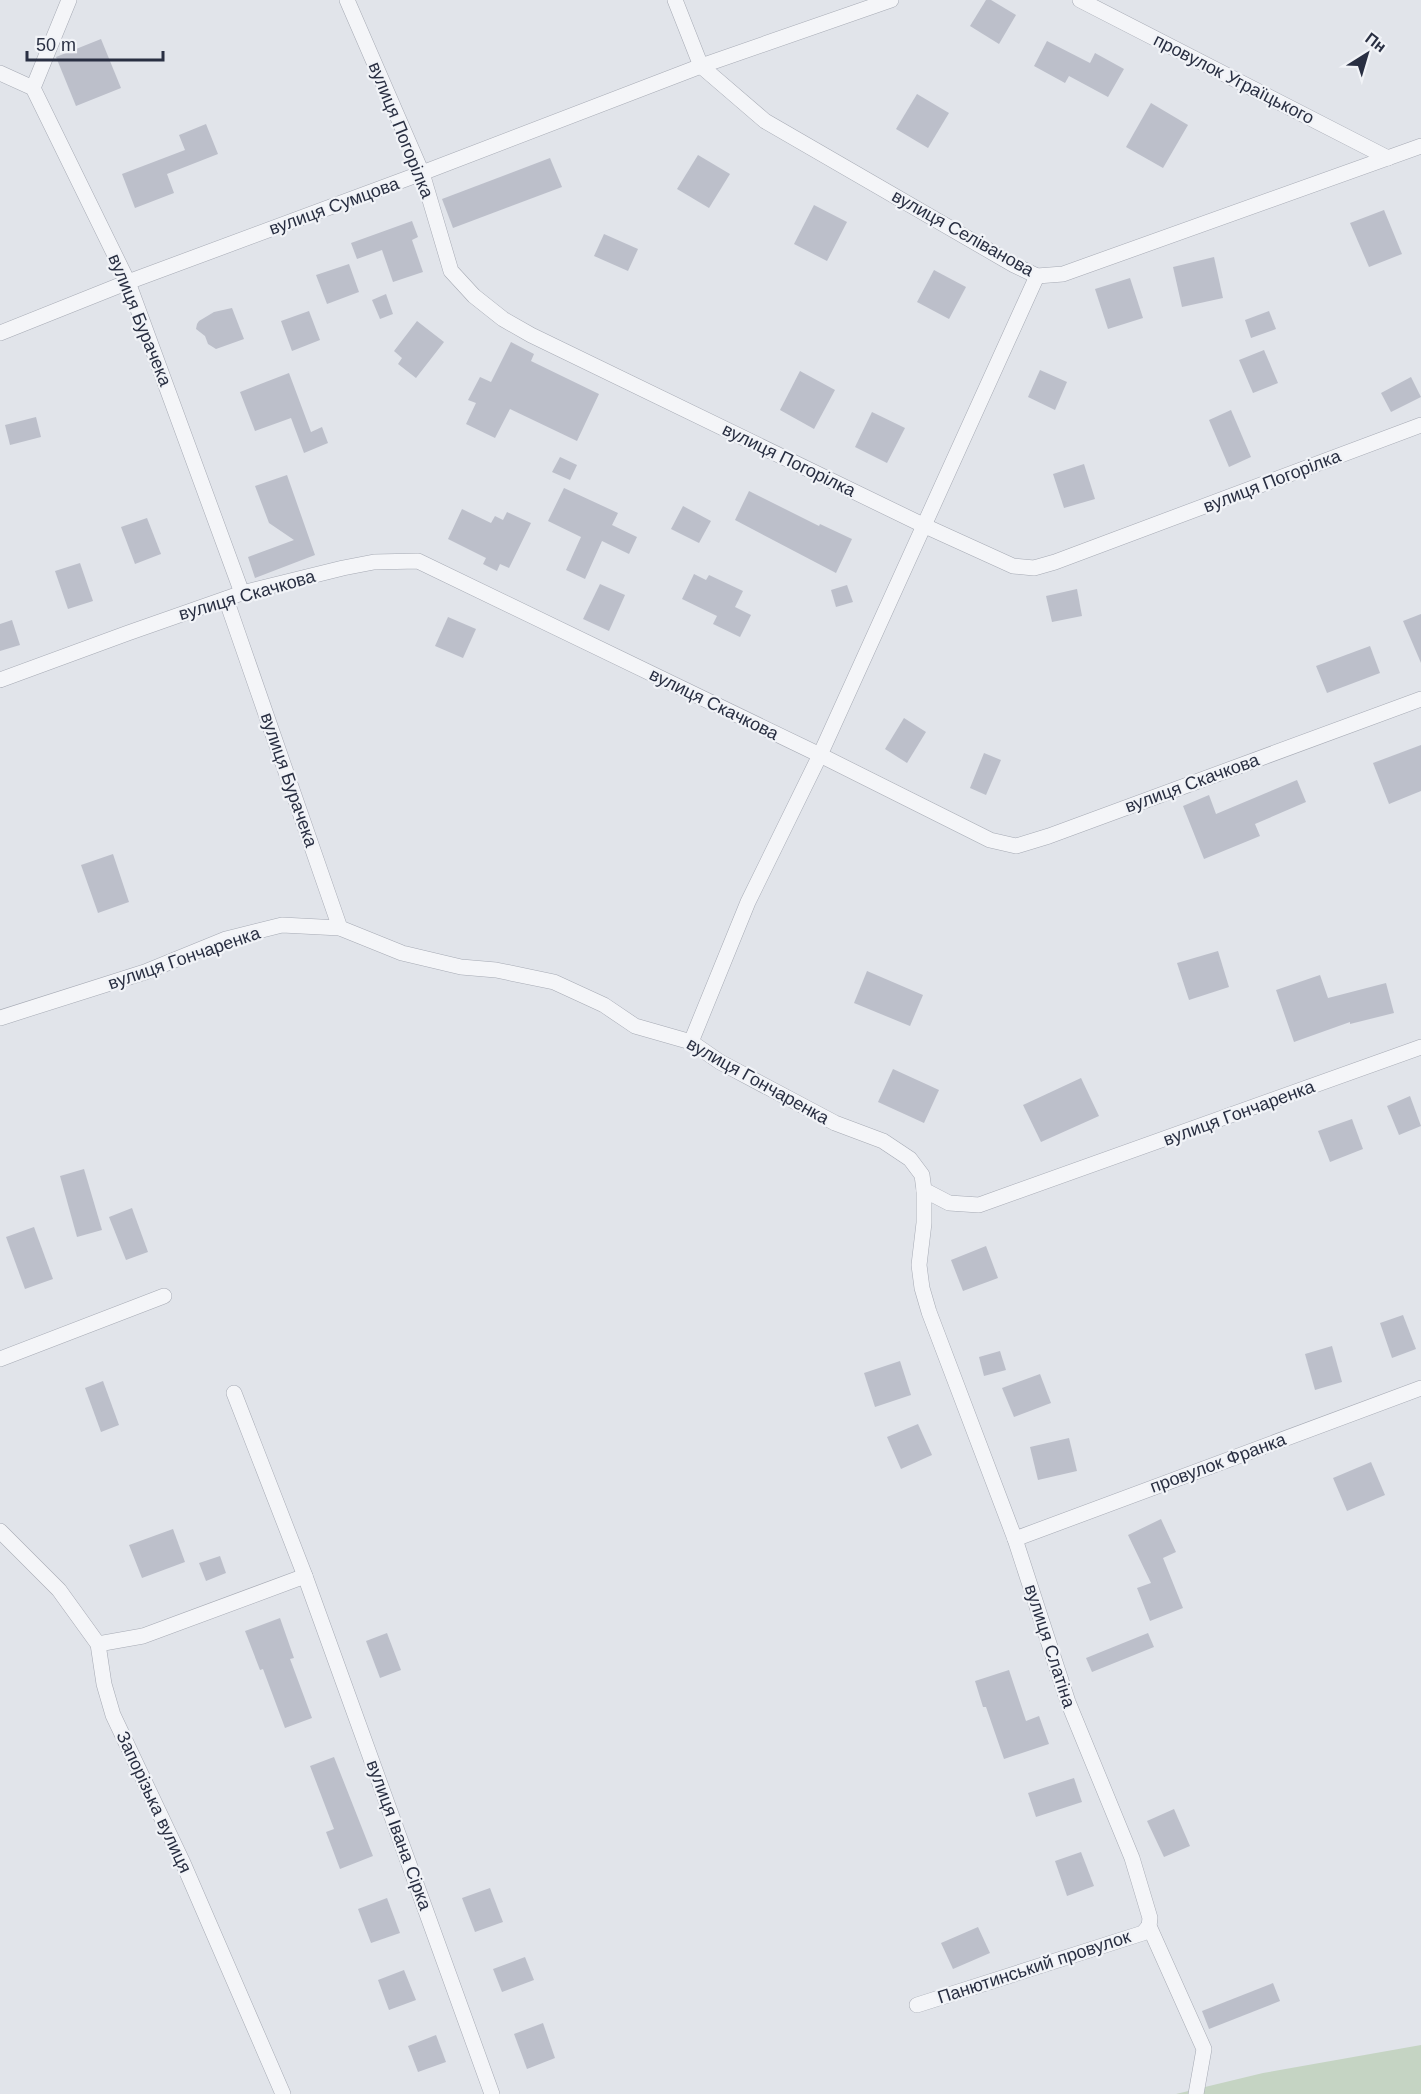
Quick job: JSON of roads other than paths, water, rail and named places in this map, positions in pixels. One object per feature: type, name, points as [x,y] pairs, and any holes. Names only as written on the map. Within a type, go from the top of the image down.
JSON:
[{"type":"street","points":[[0,73],[33,88],[69,0]]},
{"type":"street","name":"вулиця Погорілка","points":[[347,0],[422,173],[451,271],[474,296],[503,319],[541,340],[925,526],[1013,566],[1034,568],[1055,562],[1421,425]]},
{"type":"street","name":"вулиця Селіванова","points":[[675,0],[701,66],[765,121],[1014,265],[1037,276],[1063,274],[1421,146]]},
{"type":"street","points":[[701,66],[891,0]]},
{"type":"street","name":"провулок Уграїцького","points":[[1080,0],[1388,158]]},
{"type":"street","name":"вулиця Сумцова","points":[[0,333],[128,282],[701,66]]},
{"type":"street","name":"вулиця Бурачека","points":[[33,88],[128,282],[242,593]]},
{"type":"street","points":[[691,1041],[748,902],[820,755],[1037,276]]},
{"type":"street","name":"вулиця Скачкова","points":[[0,680],[242,593],[374,562],[418,561],[820,755],[990,840],[1016,846],[1049,836],[1421,699]]},
{"type":"street","name":"вулиця Бурачека","points":[[226,599],[340,928]]},
{"type":"street","name":"вулиця Гончаренка","points":[[0,1018],[145,972],[226,939],[282,925],[340,928],[402,953],[461,967],[496,970],[554,982],[604,1005],[635,1026],[691,1041],[720,1062],[835,1123],[883,1141],[909,1159],[922,1176],[924,1190],[949,1203],[979,1205],[1421,1047]]},
{"type":"street","name":"вулиця Слатіна","points":[[924,1190],[920,1265],[922,1288],[929,1312],[1015,1539],[1068,1702],[1132,1858],[1150,1918],[1149,1926],[1204,2049],[1196,2094]]},
{"type":"street","points":[[0,1359],[164,1296]]},
{"type":"street","name":"провулок Франка","points":[[1015,1539],[1421,1388]]},
{"type":"street","name":"вулиця Івана Сірка","points":[[234,1393],[305,1576],[492,2094]]},
{"type":"street","name":"Запорізька вулиця","points":[[0,1532],[59,1590],[98,1644],[104,1684],[113,1715],[183,1863],[283,2094]]},
{"type":"street","points":[[98,1644],[143,1636],[305,1576]]},
{"type":"street","name":"Панютинський провулок","points":[[917,2005],[1143,1933],[1149,1926]]}]
